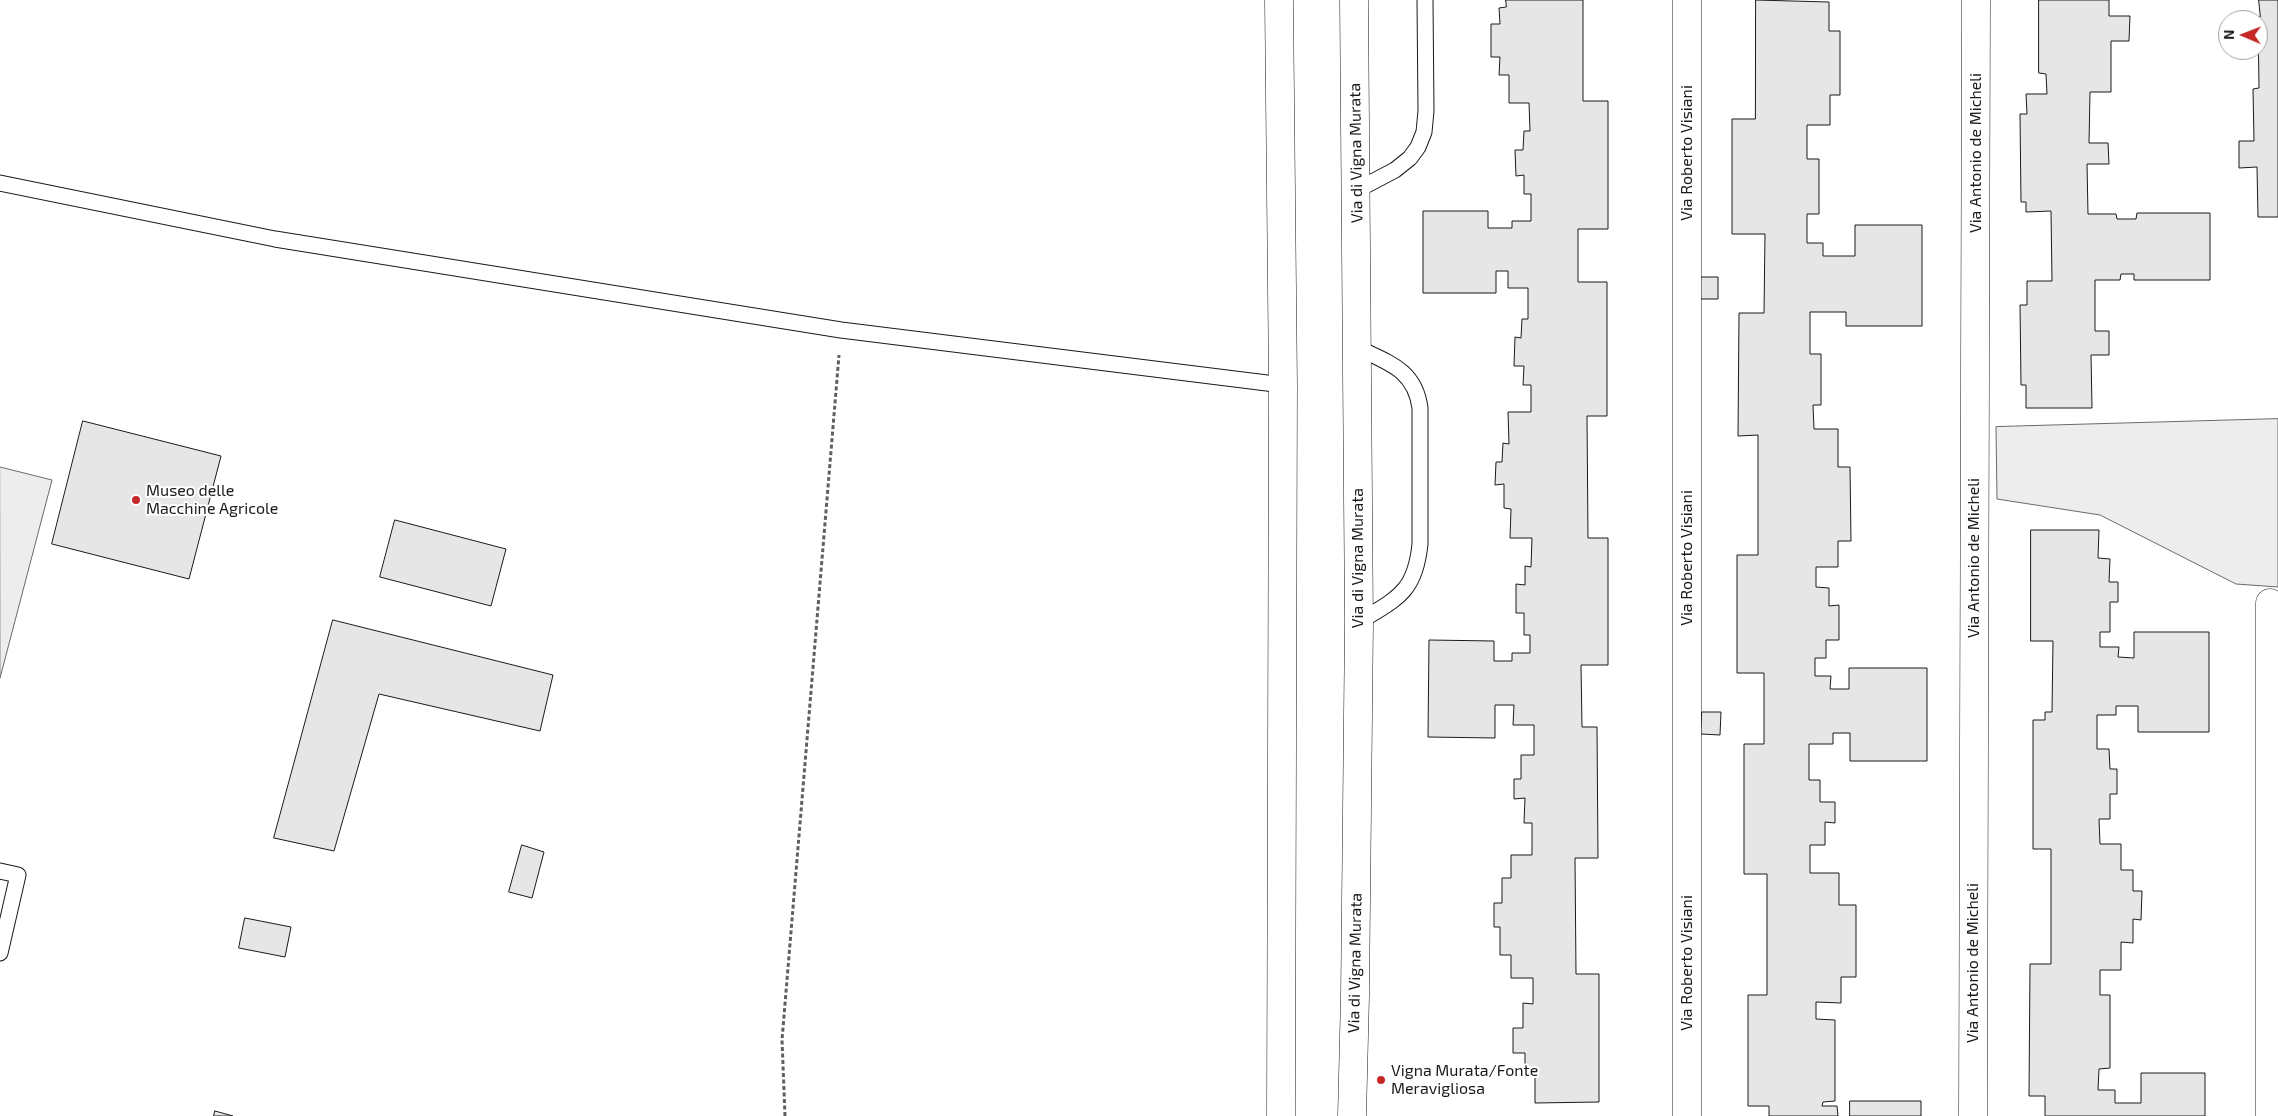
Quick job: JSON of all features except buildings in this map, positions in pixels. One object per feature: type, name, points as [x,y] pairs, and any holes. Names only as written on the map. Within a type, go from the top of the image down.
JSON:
[{"type":"street","points":[[1280,0],[1283,385],[1281,1111]]},
{"type":"street","name":"Via di Vigna Murata","points":[[1352,1116],[1359,622],[1354,0]]},
{"type":"street","name":"Via Roberto Visiani","points":[[1687,0],[1687,1116]]},
{"type":"street","name":"Via Antonio de Micheli","points":[[1973,1116],[1976,0]]},
{"type":"street","points":[[2270,603],[2270,1116]]},
{"type":"lane","points":[[1356,190],[1395,170],[1410,158],[1418,147],[1424,132],[1426,111],[1425,0]]},
{"type":"lane","points":[[0,183],[275,239],[841,330],[1283,385]]},
{"type":"lane","points":[[1358,348],[1395,366],[1409,378],[1418,393],[1420,408],[1420,544],[1418,564],[1406,590],[1359,622]]},
{"type":"lane","points":[[0,871],[18,875],[0,953]]},
{"type":"path","points":[[785,1116],[782,1040],[841,330]]},
{"type":"shaded area","points":[[2278,419],[2278,587],[2236,584],[2100,515],[1997,499],[1996,427]]},
{"type":"shaded area","points":[[0,467],[52,480],[0,678]]},
{"type":"place","name":"Museo delle Macchine Agricole","points":[[136,500]]},
{"type":"place","name":"Vigna Murata/Fonte Meravigliosa","points":[[1381,1080]]}]
